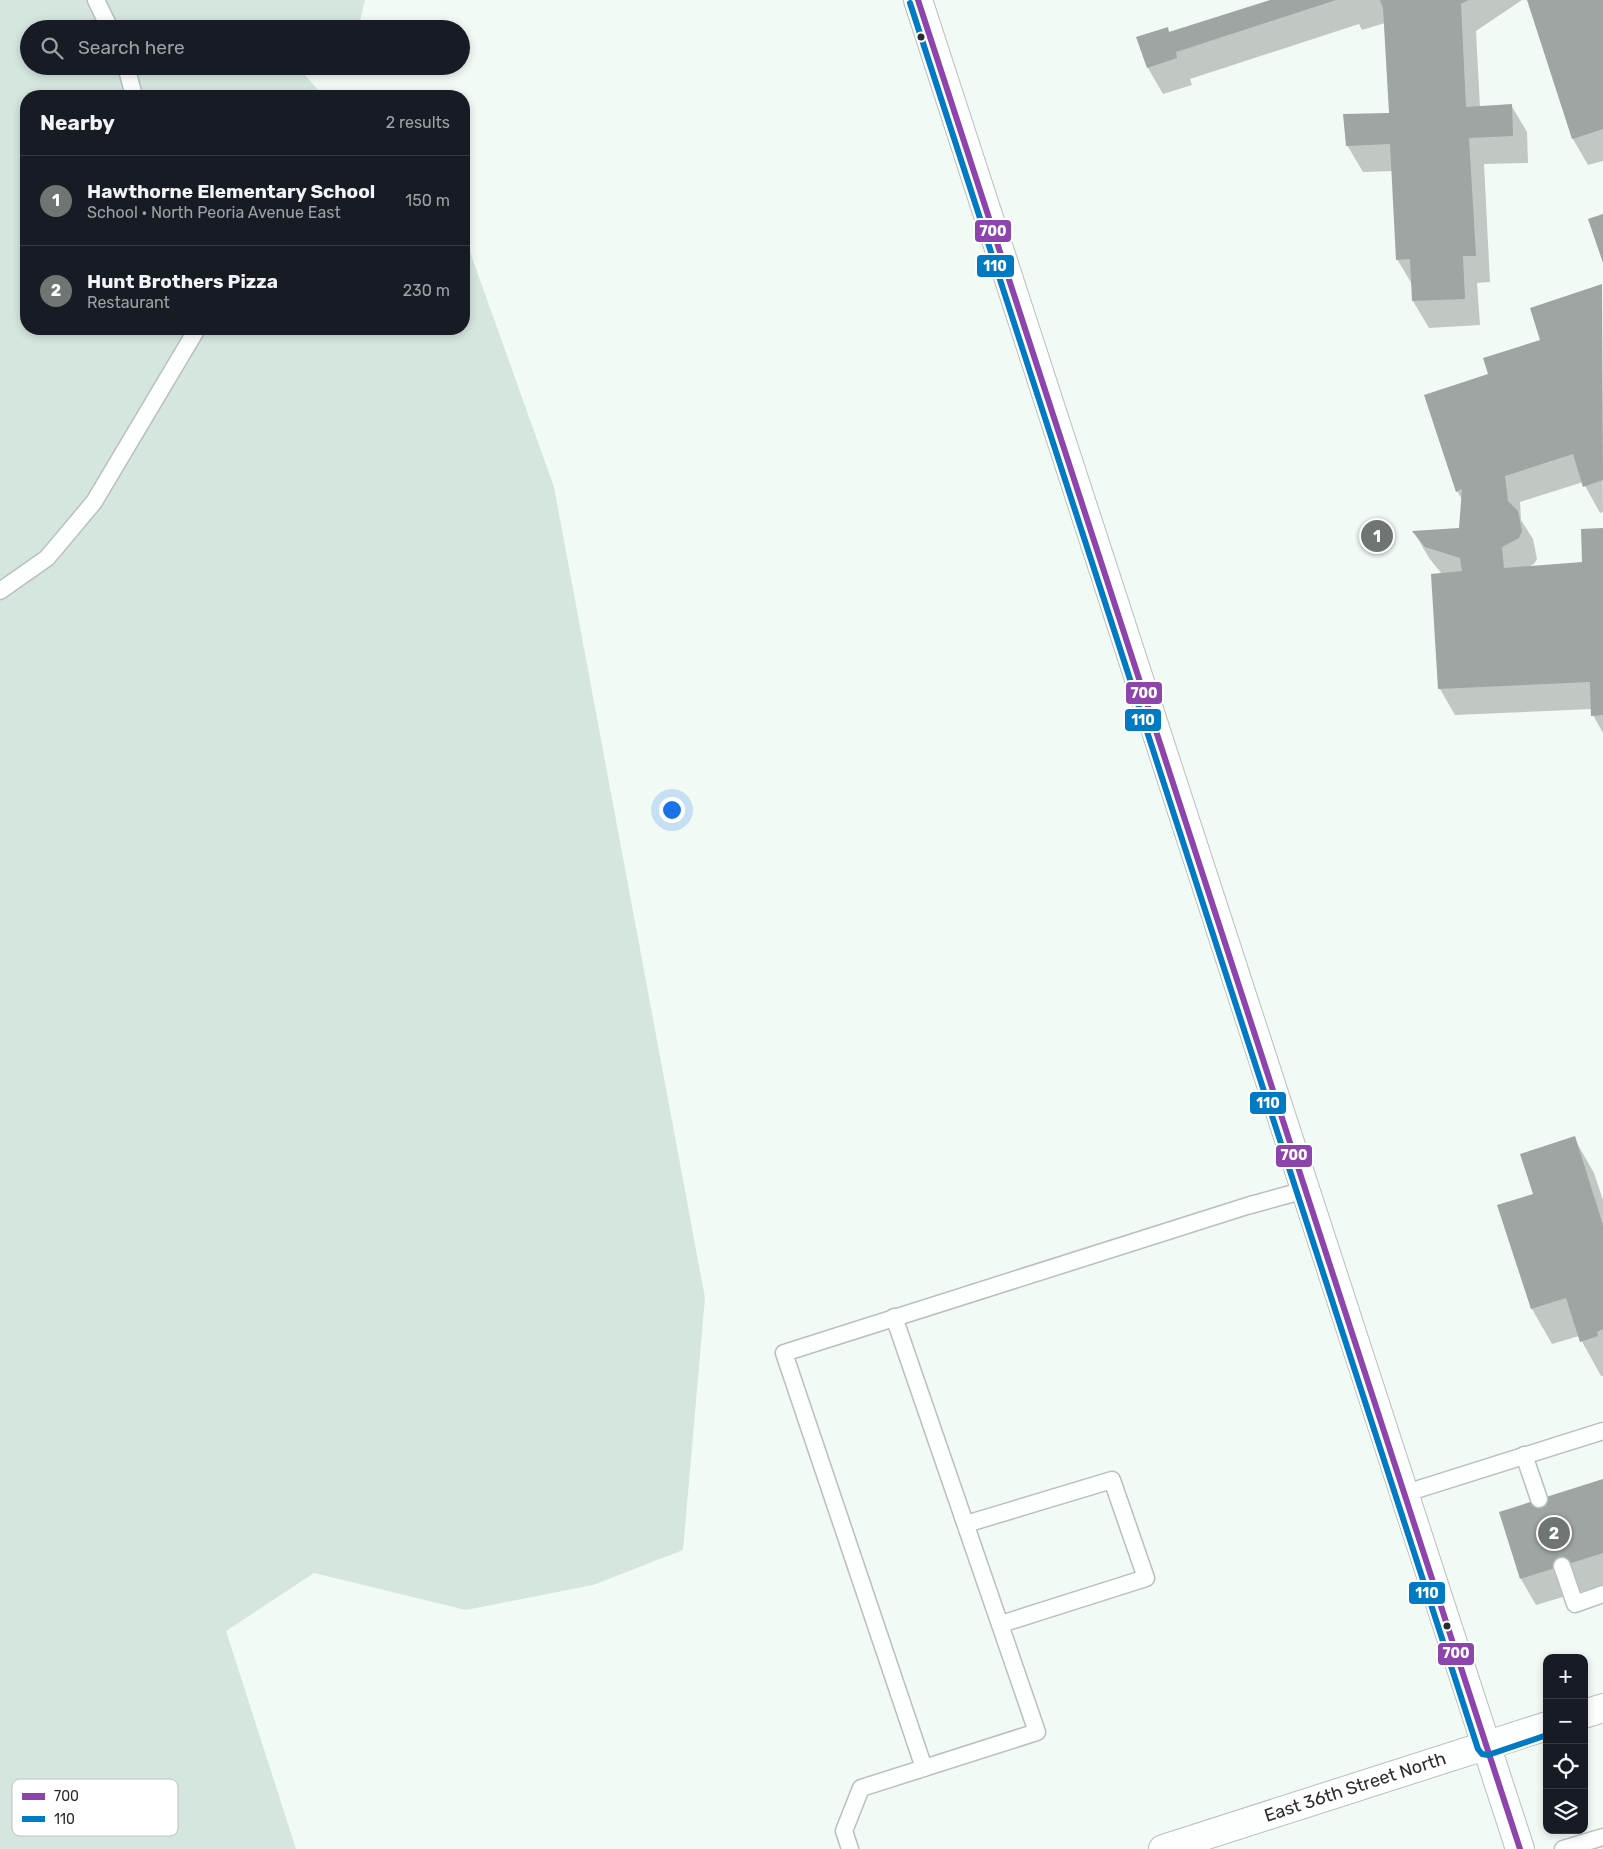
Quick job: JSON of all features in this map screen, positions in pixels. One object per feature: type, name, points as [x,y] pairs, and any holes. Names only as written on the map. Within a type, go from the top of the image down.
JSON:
[{"type":"main road","points":[[918,0],[1520,1849]]},
{"type":"main road","points":[[1588,1713],[1603,1708]]},
{"type":"main road","name":"East 36th Street North","points":[[1163,1849],[1543,1727]]},
{"type":"lane","points":[[96,0],[106,20]]},
{"type":"lane","points":[[128,75],[132,90]]},
{"type":"lane","points":[[0,591],[47,558],[94,502],[193,335]]},
{"type":"lane","points":[[924,1768],[784,1353],[1247,1206],[1305,1190]]},
{"type":"lane","points":[[850,1849],[844,1831],[862,1788],[1037,1732],[894,1317]]},
{"type":"lane","points":[[1403,1494],[1603,1431]]},
{"type":"lane","points":[[1524,1455],[1539,1499]]},
{"type":"lane","points":[[966,1524],[1112,1480],[1115,1488],[1146,1578],[1001,1624]]},
{"type":"lane","points":[[1562,1566],[1575,1604],[1603,1594]]},
{"type":"lane","points":[[1563,1849],[1603,1837]]},
{"type":"shaded area","points":[[0,0],[365,0],[360,20],[20,20],[20,75],[305,75],[318,90],[20,90],[20,335],[470,335],[470,252],[554,487],[705,1298],[683,1550],[593,1585],[466,1610],[314,1573],[226,1631],[296,1849],[0,1849]]},
{"type":"building","points":[[1270,0],[1336,0],[1176,52],[1177,58],[1147,68],[1136,37],[1168,27],[1169,32]]},
{"type":"building","points":[[1380,0],[1468,0],[1461,4],[1466,107],[1512,104],[1513,136],[1469,138],[1476,256],[1463,256],[1465,299],[1412,301],[1410,259],[1396,260],[1390,144],[1346,146],[1343,114],[1389,113],[1383,8]]},
{"type":"building","points":[[1527,0],[1603,0],[1603,129],[1572,139]]},
{"type":"building","points":[[1603,214],[1603,263],[1588,219]]},
{"type":"building","points":[[1602,284],[1603,480],[1583,487],[1573,454],[1505,476],[1508,501],[1518,511],[1522,531],[1519,538],[1502,547],[1504,568],[1582,562],[1581,529],[1603,528],[1603,715],[1591,716],[1590,682],[1438,689],[1431,574],[1462,571],[1460,558],[1425,547],[1412,531],[1459,528],[1462,489],[1456,492],[1424,395],[1488,374],[1483,358],[1540,340],[1530,308]]},
{"type":"building","points":[[1575,1136],[1603,1225],[1603,1329],[1597,1332],[1598,1336],[1580,1342],[1566,1298],[1531,1309],[1497,1205],[1533,1194],[1520,1154]]},
{"type":"building","points":[[1603,1479],[1603,1553],[1520,1579],[1499,1512]]},
{"type":"transit line","name":"700","points":[[918,0],[1520,1849]]},
{"type":"transit line","name":"110","points":[[910,3],[1478,1749],[1482,1754],[1488,1755],[1543,1736]]},
{"type":"place","name":"Hawthorne Elementary School","points":[[1377,536]]},
{"type":"place","name":"Hunt Brothers Pizza","points":[[1554,1533]]}]
